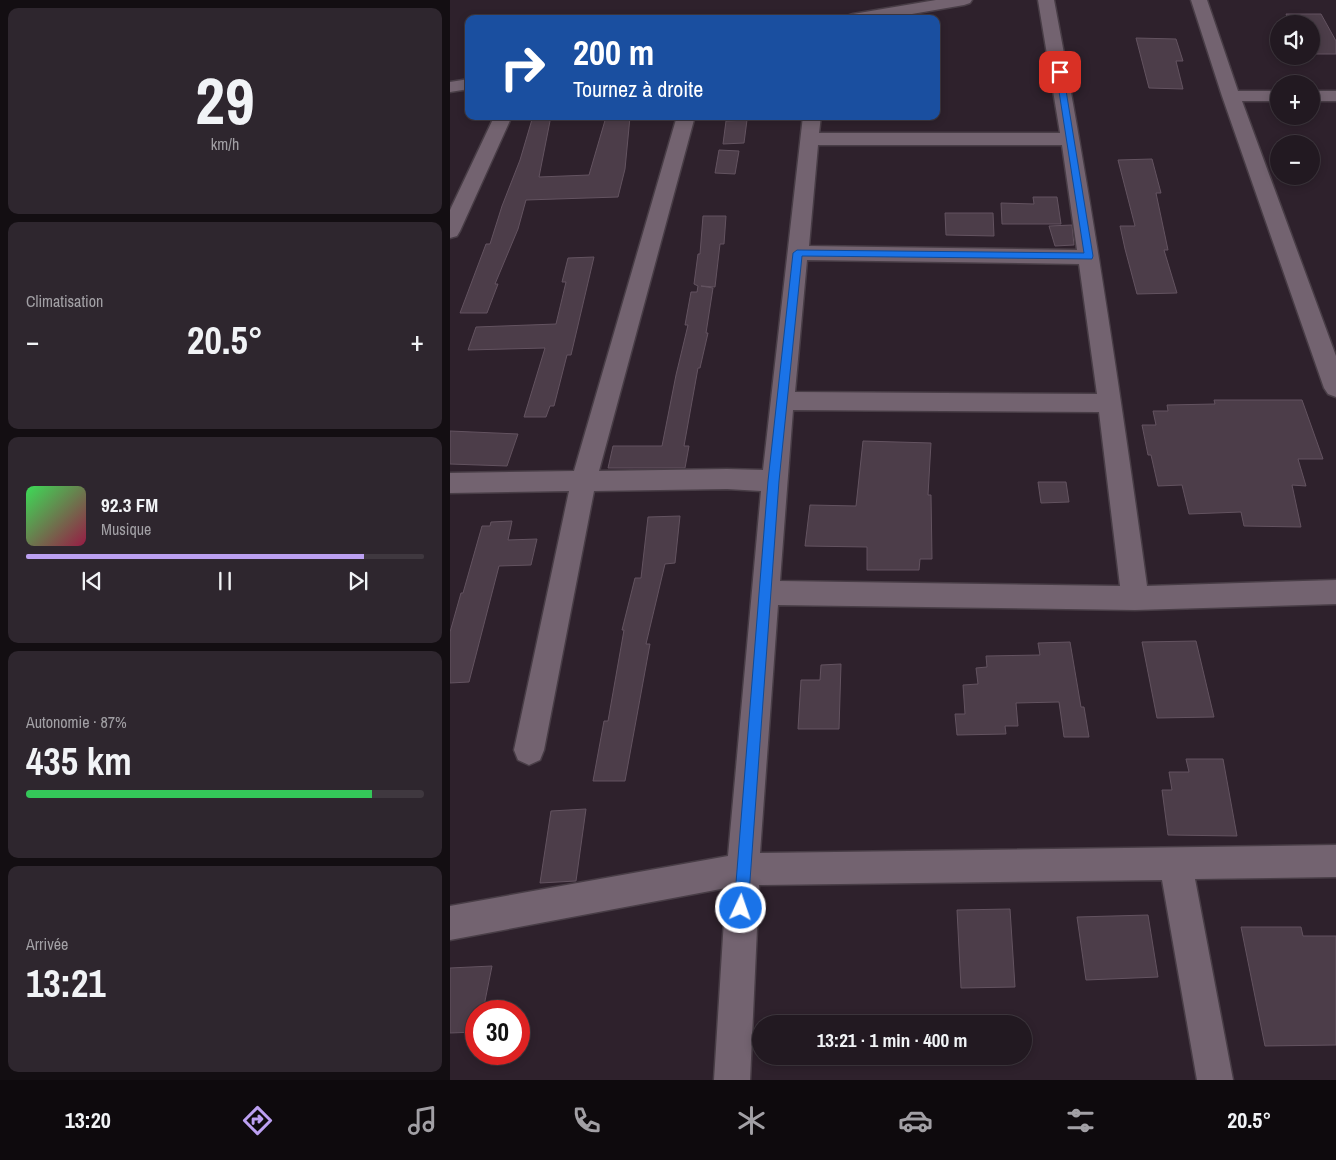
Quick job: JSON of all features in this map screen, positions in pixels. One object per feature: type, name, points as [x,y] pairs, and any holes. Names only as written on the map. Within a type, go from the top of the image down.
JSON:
[{"type":"street","points":[[869,15],[913,4],[964,0]]},
{"type":"street","points":[[1046,0],[1071,139],[1110,404],[1135,598]]},
{"type":"street","points":[[1199,0],[1231,96],[1331,360],[1336,388]]},
{"type":"street","points":[[450,87],[465,85]]},
{"type":"street","points":[[1231,96],[1270,96]]},
{"type":"street","points":[[1320,96],[1336,96]]},
{"type":"street","points":[[450,231],[502,120]]},
{"type":"street","points":[[530,750],[584,480],[685,120]]},
{"type":"street","points":[[732,1080],[743,869],[774,481],[811,128],[1071,139]]},
{"type":"street","points":[[797,253],[1088,256]]},
{"type":"street","points":[[782,401],[1110,404]]},
{"type":"street","points":[[450,483],[727,479],[774,481]]},
{"type":"street","points":[[766,593],[1135,598],[1336,592]]},
{"type":"street","points":[[450,923],[743,869],[1336,861]]},
{"type":"street","points":[[1176,864],[1214,1080]]},
{"type":"building","points":[[1321,14],[1336,41],[1336,54],[1320,54],[1320,15],[1286,15]]},
{"type":"building","points":[[1136,38],[1176,39],[1183,61],[1176,61],[1183,89],[1149,88]]},
{"type":"building","points":[[532,120],[550,120],[539,177],[589,175],[605,120],[630,120],[625,169],[618,197],[526,200],[518,229],[495,284],[498,284],[487,313],[460,313],[486,244],[490,244],[520,160]]},
{"type":"building","points":[[747,120],[744,143],[723,144],[726,121]]},
{"type":"building","points":[[719,150],[739,151],[735,174],[715,173]]},
{"type":"building","points":[[1152,159],[1161,193],[1156,193],[1168,250],[1164,250],[1177,293],[1137,294],[1120,226],[1135,226],[1118,160]]},
{"type":"building","points":[[1033,197],[1057,197],[1061,224],[1002,224],[1001,203],[1034,204]]},
{"type":"building","points":[[945,213],[993,213],[994,236],[946,235]]},
{"type":"building","points":[[703,216],[726,216],[724,244],[720,244],[715,287],[701,286],[713,288],[706,333],[708,333],[700,368],[698,368],[684,446],[689,446],[685,468],[608,468],[613,446],[662,446],[688,325],[685,325],[691,292],[697,292],[698,286],[694,284],[698,254],[700,254]]},
{"type":"building","points":[[1072,225],[1074,245],[1055,246],[1049,226]]},
{"type":"building","points":[[594,257],[571,355],[567,355],[554,406],[550,406],[546,417],[524,417],[545,348],[468,350],[476,327],[556,324],[566,282],[562,282],[568,258]]},
{"type":"building","points":[[1214,400],[1302,400],[1323,459],[1298,459],[1306,486],[1292,485],[1301,527],[1244,526],[1241,512],[1189,514],[1182,485],[1158,486],[1151,455],[1148,455],[1142,425],[1156,425],[1153,411],[1168,411],[1167,405],[1215,404]]},
{"type":"building","points":[[450,431],[518,434],[507,466],[450,464]]},
{"type":"building","points":[[863,441],[931,443],[928,495],[931,495],[932,559],[920,559],[919,570],[867,570],[867,547],[805,546],[810,505],[856,506]]},
{"type":"building","points":[[1038,482],[1066,482],[1069,502],[1041,503]]},
{"type":"building","points":[[680,516],[675,563],[665,564],[646,644],[650,644],[625,781],[593,781],[604,721],[608,721],[624,630],[622,630],[635,578],[641,578],[648,517]]},
{"type":"building","points":[[512,521],[508,540],[537,539],[531,565],[499,566],[469,682],[450,683],[450,632],[482,526],[490,526],[491,522]]},
{"type":"building","points":[[1196,641],[1214,717],[1157,718],[1142,642]]},
{"type":"building","points":[[1070,642],[1081,707],[1084,707],[1089,737],[1064,737],[1059,702],[1016,703],[1018,726],[1005,726],[1006,734],[957,735],[955,714],[965,714],[963,685],[978,684],[976,668],[987,667],[986,656],[1040,655],[1038,643]]},
{"type":"building","points":[[841,664],[839,729],[798,729],[801,680],[820,680],[821,665]]},
{"type":"building","points":[[1186,759],[1223,759],[1237,836],[1168,835],[1162,790],[1172,790],[1169,772],[1189,772]]},
{"type":"building","points":[[586,809],[576,881],[540,883],[551,811]]},
{"type":"building","points":[[1010,909],[1015,987],[961,988],[957,910]]},
{"type":"building","points":[[1148,915],[1158,977],[1086,980],[1077,917]]},
{"type":"building","points":[[1241,927],[1301,927],[1303,936],[1336,936],[1336,1045],[1265,1046]]},
{"type":"building","points":[[492,966],[485,1000],[465,1000],[465,1032],[450,1033],[450,968]]},
{"type":"route","points":[[741,908],[774,481],[797,253],[1088,256],[1060,72]]}]
